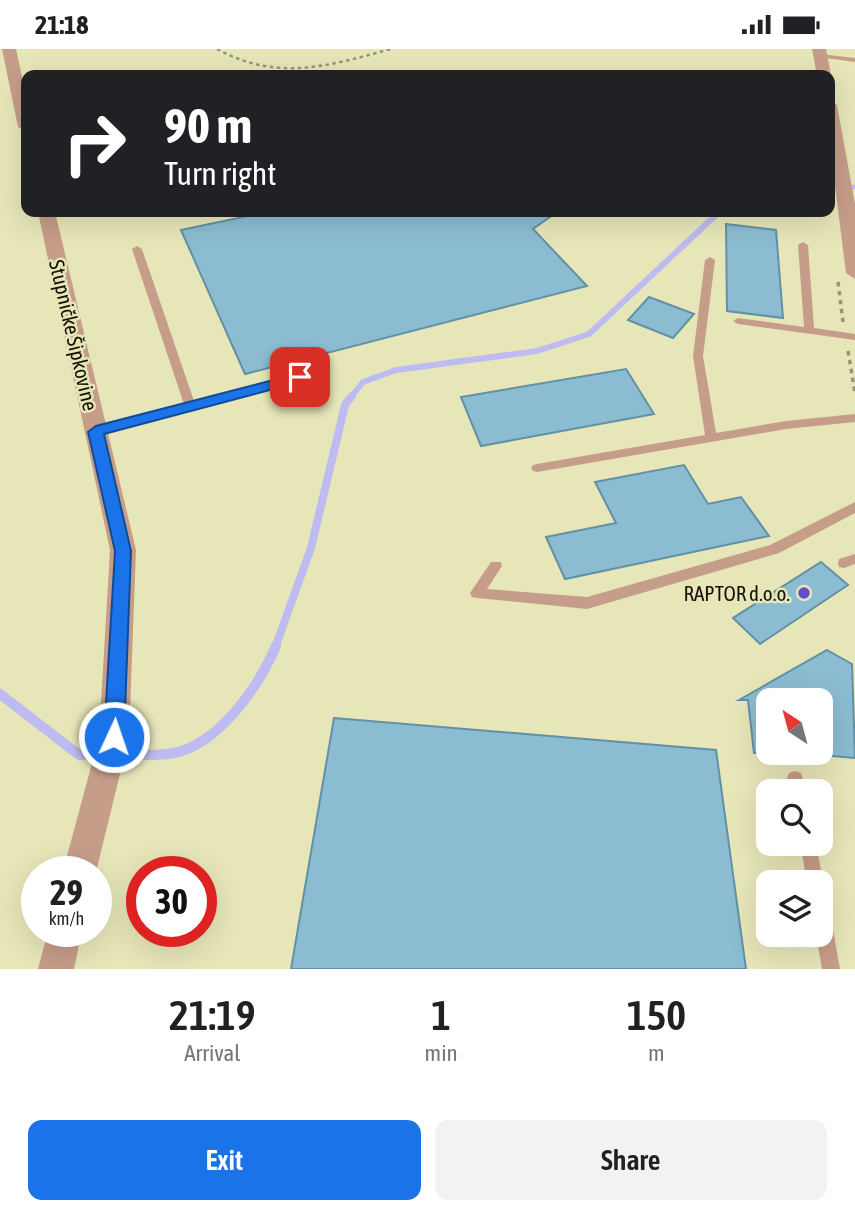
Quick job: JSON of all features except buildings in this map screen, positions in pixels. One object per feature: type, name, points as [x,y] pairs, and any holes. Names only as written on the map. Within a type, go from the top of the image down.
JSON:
[{"type":"street","points":[[9,49],[21,104]]},
{"type":"street","points":[[820,52],[823,70]]},
{"type":"street","points":[[835,142],[840,180],[852,218],[855,273]]},
{"type":"street","name":"Stupničke Šipkovine","points":[[47,217],[123,551],[110,752],[84,856]]},
{"type":"street","points":[[56,969],[61,947]]},
{"type":"lane","points":[[820,52],[855,60]]},
{"type":"lane","points":[[803,245],[809,331]]},
{"type":"lane","points":[[137,249],[190,407]]},
{"type":"lane","points":[[710,260],[698,356],[711,438]]},
{"type":"lane","points":[[738,321],[855,337]]},
{"type":"lane","points":[[96,432],[300,377]]},
{"type":"lane","points":[[537,468],[786,425],[855,418]]},
{"type":"lane","points":[[496,566],[477,593],[587,603],[774,549],[855,507]]},
{"type":"lane","points":[[827,947],[831,969]]},
{"type":"path","points":[[217,49],[243,64],[271,70]]},
{"type":"path","points":[[287,70],[330,66],[391,49]]},
{"type":"path","points":[[840,294],[843,322]]},
{"type":"path","points":[[847,350],[855,393]]},
{"type":"waterway","points":[[835,188],[855,187]]},
{"type":"waterway","points":[[351,397],[363,382],[396,370],[537,351],[589,334],[714,217]]},
{"type":"waterway","points":[[275,648],[311,548],[345,405],[352,396]]},
{"type":"waterway","points":[[115,754],[174,753],[207,738],[236,711],[269,662],[276,646]]},
{"type":"waterway","points":[[0,694],[79,755],[102,754]]},
{"type":"place","name":"RAPTOR d.o.o.","points":[[804,593]]},
{"type":"route","points":[[114,737],[123,551],[96,432],[300,377]]}]
